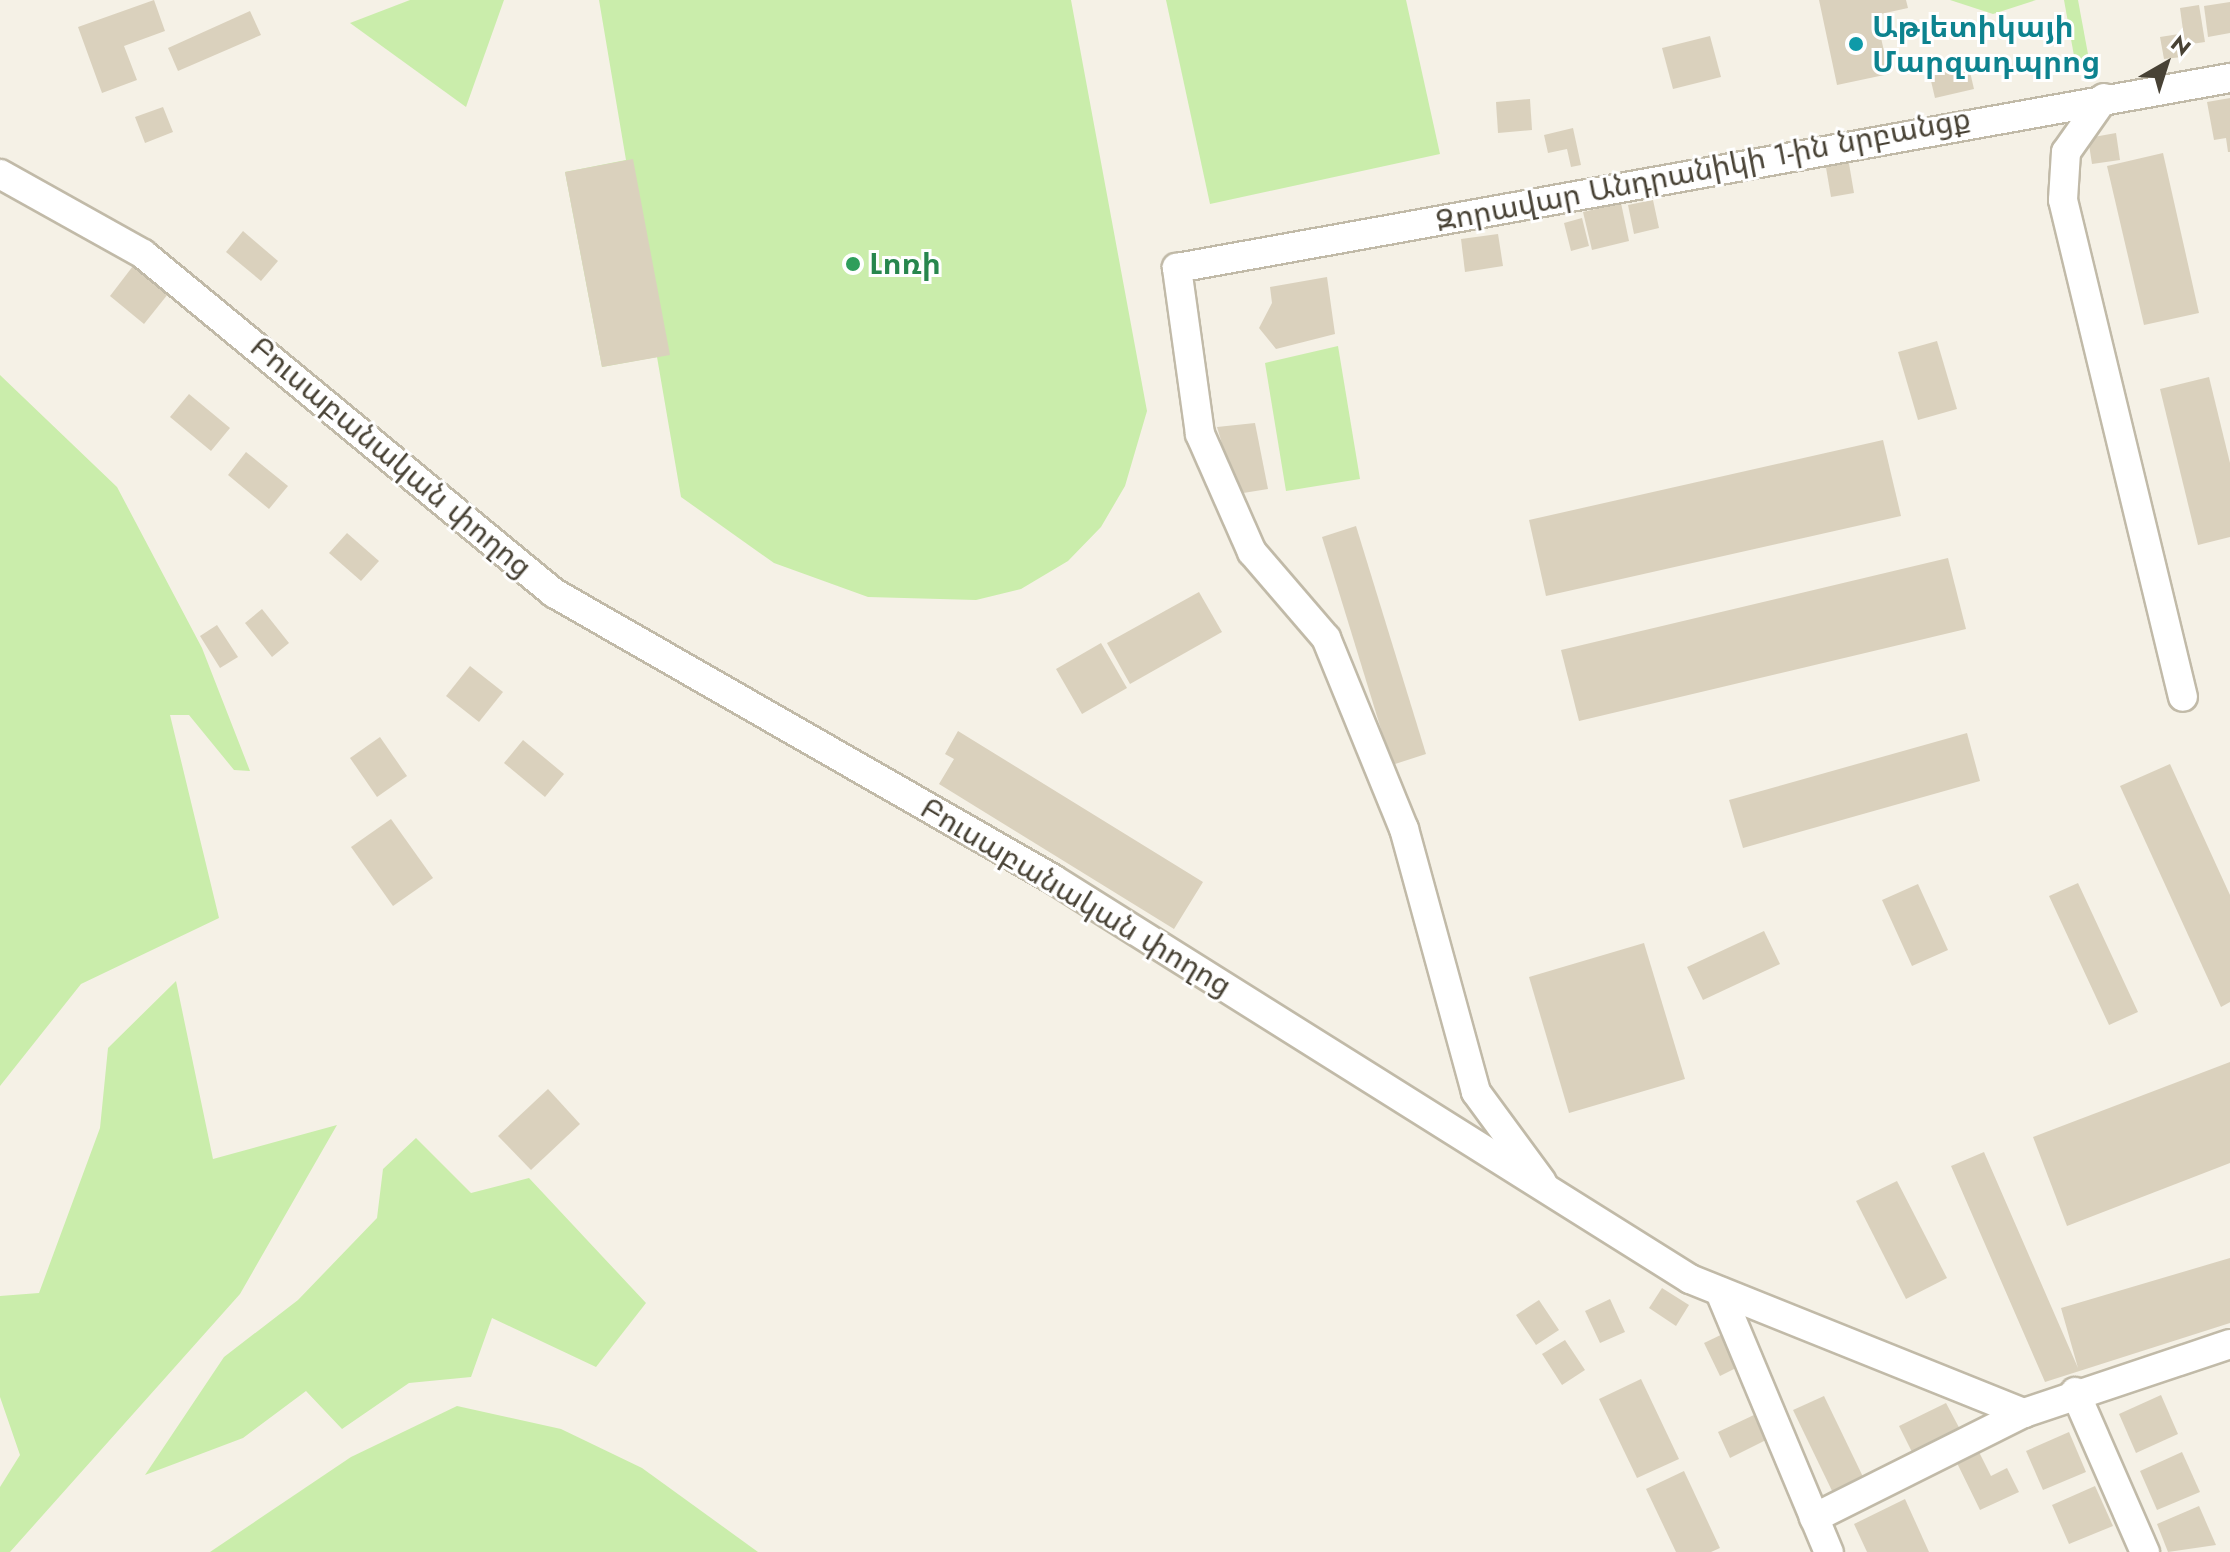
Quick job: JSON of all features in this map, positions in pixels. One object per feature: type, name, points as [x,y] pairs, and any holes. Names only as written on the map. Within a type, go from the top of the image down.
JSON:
[{"type":"street","name":"Զորավար Անդրանիկի 1-ին նրբանցք","points":[[1547,1191],[1476,1092],[1404,829],[1326,638],[1252,552],[1200,434],[1177,268],[2104,98],[2230,78]]},
{"type":"street","points":[[2104,98],[2066,152],[2063,200],[2183,697]]},
{"type":"street","name":"Բուսաբանական փողոց","points":[[0,174],[65,205],[167,272],[554,593],[1053,879],[1547,1191],[1720,1292],[2024,1413]]},
{"type":"street","points":[[1720,1292],[1829,1552]]},
{"type":"street","points":[[1814,1518],[2024,1413],[2075,1392],[2230,1344]]},
{"type":"street","points":[[2075,1392],[2145,1552]]},
{"type":"green space","points":[[410,0],[504,0],[466,107],[350,23]]},
{"type":"green space","name":"Լոռի","points":[[599,0],[1071,0],[1147,411],[1125,486],[1101,527],[1068,561],[1021,589],[976,600],[868,597],[774,563],[681,497],[657,357],[602,367],[565,172],[626,160]]},
{"type":"green space","points":[[1166,0],[1406,0],[1440,154],[1210,204]]},
{"type":"green space","points":[[1950,0],[2036,0],[1993,14]]},
{"type":"green space","points":[[2064,0],[2078,0],[2090,65],[2076,67]]},
{"type":"green space","points":[[1338,346],[1360,479],[1286,491],[1265,363]]},
{"type":"green space","points":[[0,375],[117,487],[202,648],[250,771],[234,770],[189,715],[170,715],[219,918],[81,984],[0,1086]]},
{"type":"green space","points":[[176,981],[213,1159],[337,1125],[240,1294],[10,1552],[0,1552],[0,1487],[20,1455],[0,1397],[0,1296],[39,1293],[100,1128],[108,1048]]},
{"type":"green space","points":[[416,1138],[471,1193],[529,1178],[646,1303],[596,1367],[492,1318],[471,1377],[409,1383],[342,1429],[306,1391],[243,1438],[145,1475],[224,1357],[298,1300],[377,1218],[383,1169]]},
{"type":"green space","points":[[457,1406],[561,1429],[642,1468],[758,1552],[210,1552],[351,1457]]},
{"type":"building","points":[[154,0],[165,31],[124,46],[137,80],[102,93],[78,27]]},
{"type":"building","name":"Աթլետիկայի Մարզադպրոց","points":[[1819,0],[1906,0],[1908,8],[1876,15],[1889,74],[1837,85]]},
{"type":"building","points":[[2230,2],[2230,33],[2208,37],[2204,6]]},
{"type":"building","points":[[2199,5],[2205,42],[2185,45],[2180,8]]},
{"type":"building","points":[[250,11],[261,35],[178,71],[168,48]]},
{"type":"building","points":[[2179,34],[2182,57],[2164,59],[2160,37]]},
{"type":"building","points":[[1710,36],[1721,77],[1673,89],[1662,48]]},
{"type":"building","points":[[1966,55],[1974,89],[1935,98],[1927,64]]},
{"type":"building","points":[[2230,98],[2228,152],[2226,138],[2214,140],[2207,102]]},
{"type":"building","points":[[1530,99],[1532,130],[1498,133],[1496,102]]},
{"type":"building","points":[[163,107],[173,132],[145,143],[135,117]]},
{"type":"building","points":[[1573,128],[1581,165],[1571,167],[1567,149],[1548,153],[1544,135]]},
{"type":"building","points":[[2116,133],[2120,160],[2092,164],[2088,138]]},
{"type":"building","points":[[1847,152],[1854,193],[1831,197],[1824,156]]},
{"type":"building","points":[[2163,153],[2199,313],[2144,325],[2107,166]]},
{"type":"building","points":[[633,159],[670,355],[602,367],[565,172]]},
{"type":"building","points":[[1653,200],[1659,228],[1634,234],[1628,205]]},
{"type":"building","points":[[1621,203],[1629,241],[1592,250],[1583,212]]},
{"type":"building","points":[[1582,218],[1589,246],[1571,251],[1564,223]]},
{"type":"building","points":[[243,231],[278,261],[261,281],[226,252]]},
{"type":"building","points":[[1498,234],[1503,266],[1465,272],[1461,239]]},
{"type":"building","points":[[133,266],[168,294],[144,324],[110,296]]},
{"type":"building","points":[[1327,277],[1335,334],[1276,349],[1259,328],[1272,303],[1270,287]]},
{"type":"building","points":[[1937,341],[1957,409],[1918,420],[1898,352]]},
{"type":"building","points":[[2209,377],[2230,463],[2230,537],[2198,545],[2160,389]]},
{"type":"building","points":[[189,394],[230,428],[211,451],[170,417]]},
{"type":"building","points":[[1255,423],[1268,489],[1237,494],[1217,427]]},
{"type":"building","points":[[1883,440],[1901,516],[1546,596],[1529,520]]},
{"type":"building","points":[[246,452],[288,486],[269,509],[228,475]]},
{"type":"building","points":[[1356,526],[1426,754],[1392,765],[1322,537]]},
{"type":"building","points":[[347,533],[379,561],[361,581],[329,553]]},
{"type":"building","points":[[1948,558],[1966,629],[1579,721],[1561,650]]},
{"type":"building","points":[[1199,592],[1222,632],[1130,684],[1107,643]]},
{"type":"building","points":[[262,609],[289,643],[272,657],[245,623]]},
{"type":"building","points":[[217,625],[238,657],[220,668],[200,636]]},
{"type":"building","points":[[1101,643],[1127,688],[1082,714],[1056,669]]},
{"type":"building","points":[[470,666],[503,692],[479,722],[446,696]]},
{"type":"building","points":[[958,731],[1203,882],[1174,929],[939,784],[954,759],[945,754]]},
{"type":"building","points":[[1967,733],[1980,781],[1743,848],[1729,800]]},
{"type":"building","points":[[380,737],[407,776],[377,797],[350,758]]},
{"type":"building","points":[[523,740],[564,774],[545,797],[504,763]]},
{"type":"building","points":[[2170,764],[2230,895],[2230,1002],[2221,1007],[2120,786]]},
{"type":"building","points":[[391,819],[433,878],[393,906],[351,847]]},
{"type":"building","points":[[2078,883],[2138,1012],[2109,1025],[2049,896]]},
{"type":"building","points":[[1918,884],[1948,950],[1912,966],[1882,900]]},
{"type":"building","points":[[1764,931],[1780,964],[1703,1000],[1687,967]]},
{"type":"building","points":[[1644,943],[1685,1079],[1569,1113],[1529,977]]},
{"type":"building","points":[[2230,1062],[2230,1163],[2067,1226],[2033,1137]]},
{"type":"building","points":[[548,1089],[580,1124],[531,1170],[498,1136]]},
{"type":"building","points":[[1984,1152],[2078,1368],[2061,1308],[2230,1258],[2230,1323],[2045,1382],[1951,1166]]},
{"type":"building","points":[[1897,1181],[1947,1278],[1906,1299],[1856,1201]]},
{"type":"building","points":[[1662,1288],[1689,1305],[1676,1326],[1649,1308]]},
{"type":"building","points":[[1610,1299],[1625,1332],[1600,1343],[1585,1311]]},
{"type":"building","points":[[1539,1300],[1559,1330],[1536,1345],[1516,1315]]},
{"type":"building","points":[[1729,1331],[1744,1364],[1720,1376],[1704,1343]]},
{"type":"building","points":[[1565,1340],[1585,1370],[1562,1385],[1542,1354]]},
{"type":"building","points":[[1641,1379],[1679,1459],[1637,1478],[1599,1399]]},
{"type":"building","points":[[2161,1395],[2178,1434],[2136,1453],[2119,1414]]},
{"type":"building","points":[[1824,1396],[1866,1483],[1835,1497],[1793,1410]]},
{"type":"building","points":[[1946,1403],[1963,1435],[1915,1458],[1899,1426]]},
{"type":"building","points":[[1756,1414],[1768,1439],[1730,1458],[1718,1432]]},
{"type":"building","points":[[2069,1432],[2086,1472],[2043,1490],[2026,1451]]},
{"type":"building","points":[[1978,1450],[1991,1476],[2007,1468],[2019,1492],[1980,1510],[1956,1461]]},
{"type":"building","points":[[2182,1452],[2200,1492],[2157,1510],[2140,1471]]},
{"type":"building","points":[[1684,1471],[1720,1548],[1711,1552],[1676,1552],[1646,1489]]},
{"type":"building","points":[[2095,1486],[2113,1526],[2069,1544],[2052,1505]]},
{"type":"building","points":[[1905,1499],[1929,1552],[1867,1552],[1854,1524]]},
{"type":"building","points":[[2199,1506],[2216,1545],[2168,1552],[2157,1524]]},
{"type":"place","name":"Աթլետիկայի Մարզադպրոց","points":[[1856,44]]},
{"type":"place","name":"Լոռի","points":[[853,264]]}]
